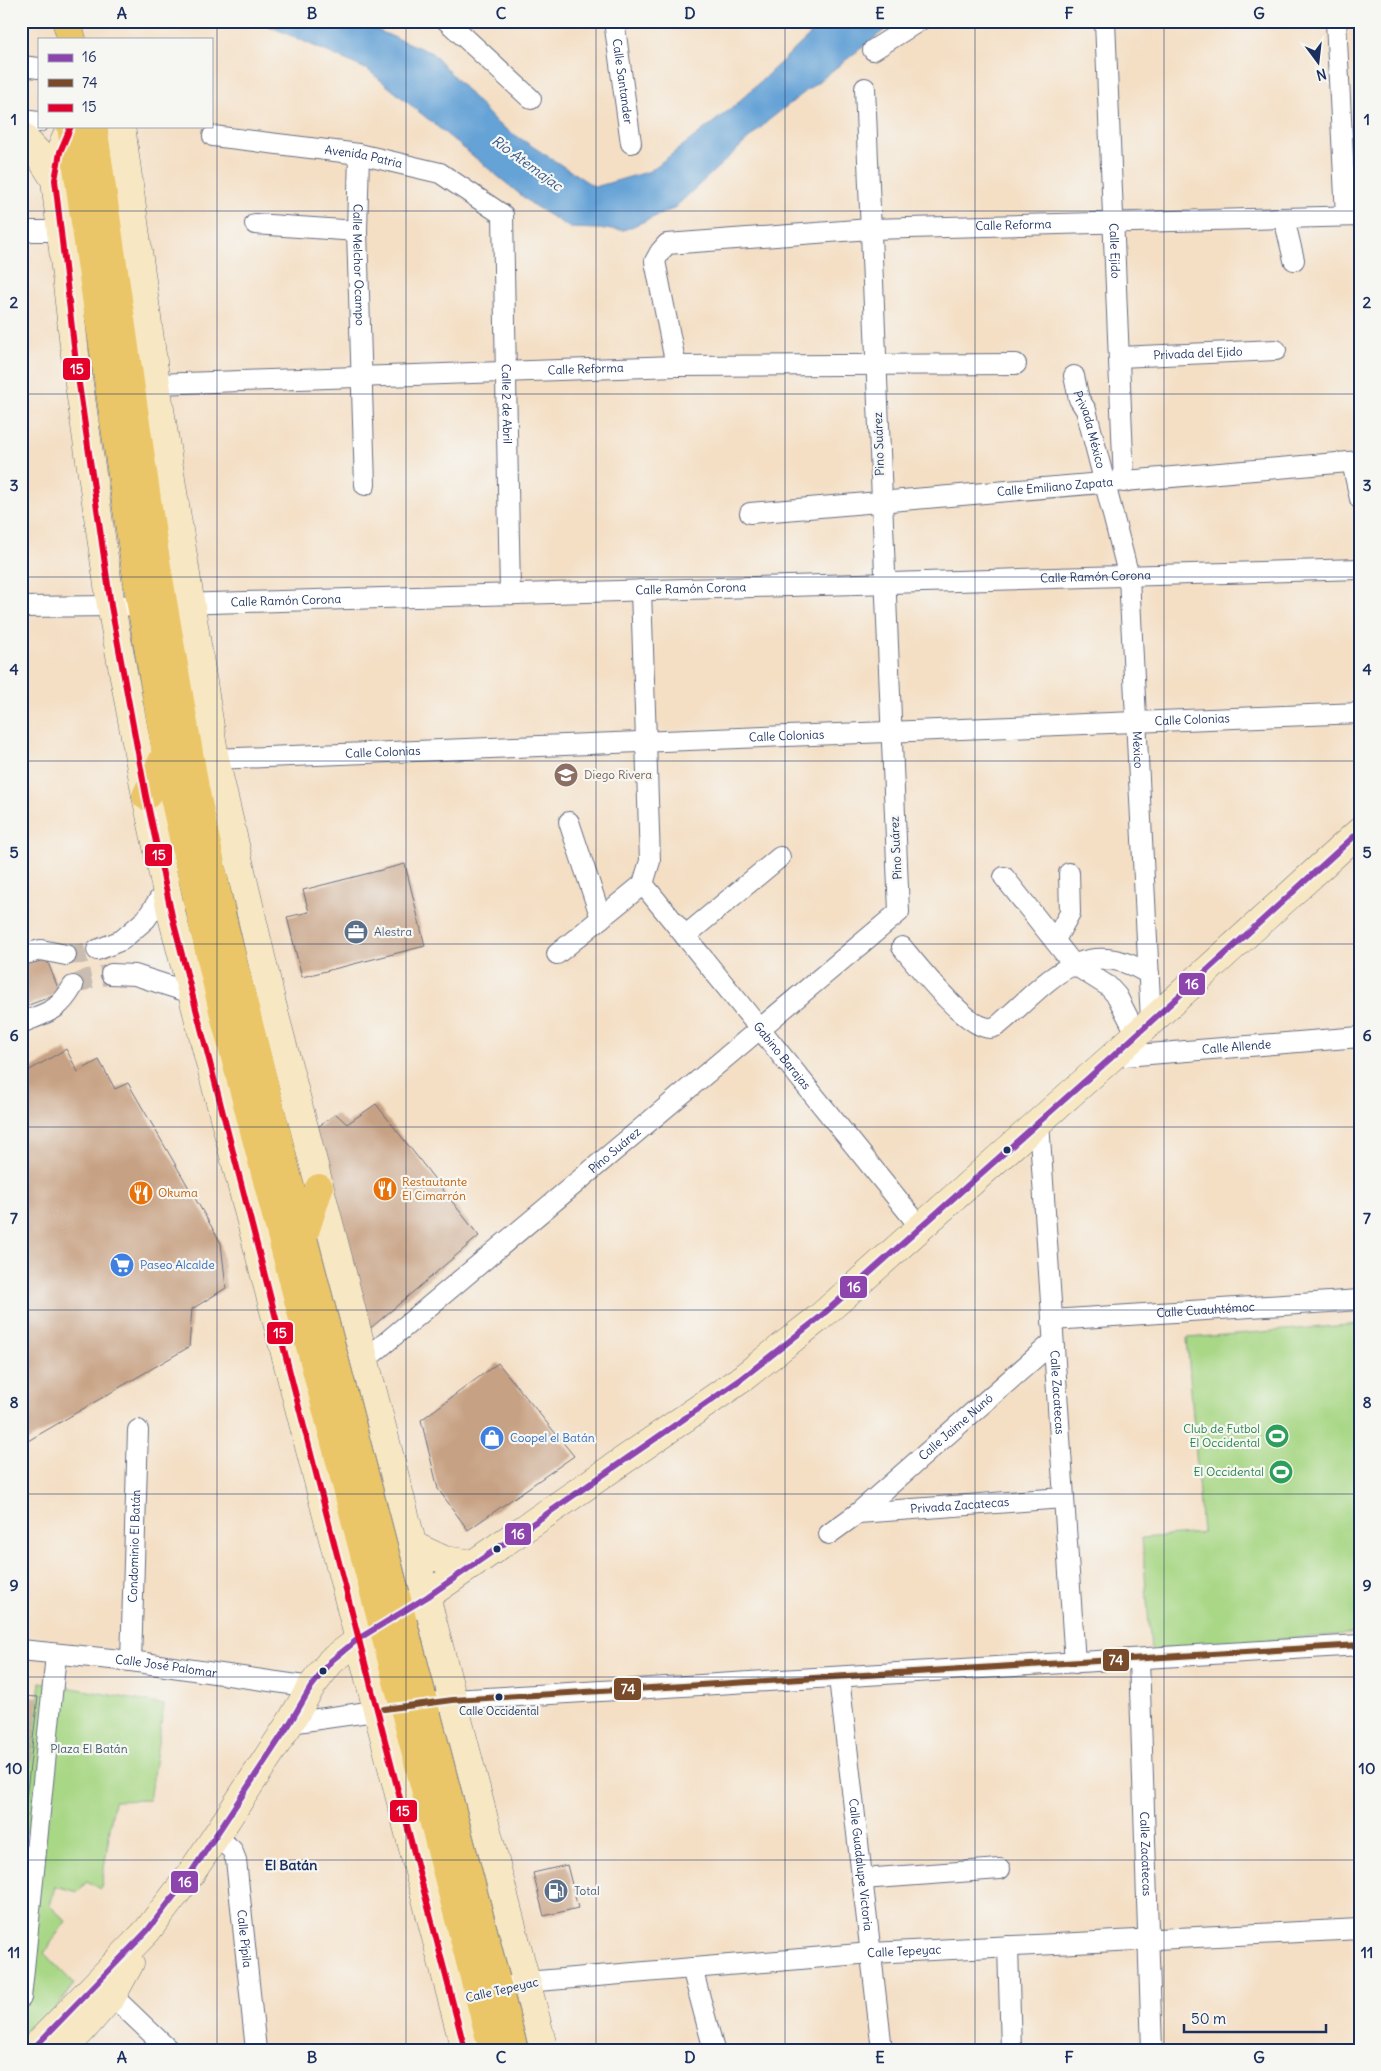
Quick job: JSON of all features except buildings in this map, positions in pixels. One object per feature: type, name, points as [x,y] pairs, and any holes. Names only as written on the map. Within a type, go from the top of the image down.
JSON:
[{"type":"main road","points":[[64,38],[65,21]]},
{"type":"main road","points":[[65,21],[72,38]]},
{"type":"main road","points":[[82,128],[195,788],[223,922],[303,1238],[390,1619]]},
{"type":"main road","points":[[164,604],[166,753],[227,1025],[414,1706],[476,1995],[493,2050]]},
{"type":"main road","points":[[146,796],[166,753]]},
{"type":"main road","points":[[303,1238],[319,1188]]},
{"type":"main road","points":[[476,1995],[514,2050]]},
{"type":"street","points":[[447,21],[531,99]]},
{"type":"street","name":"Calle Santander","points":[[614,21],[631,142]]},
{"type":"street","points":[[873,50],[919,21]]},
{"type":"street","name":"Calle Ejido","points":[[1105,21],[1124,482]]},
{"type":"street","points":[[1336,21],[1353,216]]},
{"type":"street","points":[[21,66],[38,68]]},
{"type":"street","name":"Pino Suárez","points":[[365,1360],[899,912],[865,88]]},
{"type":"street","points":[[21,120],[38,122]]},
{"type":"street","points":[[80,128],[60,152],[55,180],[76,363],[111,606],[146,796],[191,994],[376,1710],[476,1995],[465,2050]]},
{"type":"street","points":[[121,128],[156,384],[164,604],[215,759],[272,1004],[544,2050]]},
{"type":"street","points":[[21,135],[37,152],[55,180]]},
{"type":"street","name":"Avenida Patria","points":[[213,136],[359,154],[440,173],[503,215]]},
{"type":"street","name":"Calle Melchor Ocampo","points":[[359,154],[358,232],[365,485]]},
{"type":"street","name":"Calle 2 de Abril","points":[[503,215],[510,594]]},
{"type":"street","name":"Calle Reforma","points":[[676,366],[655,261],[668,244],[870,229],[1353,216]]},
{"type":"street","points":[[1284,218],[1294,260]]},
{"type":"street","points":[[255,224],[358,232]]},
{"type":"street","points":[[21,231],[61,231]]},
{"type":"street","name":"Privada del Ejido","points":[[1119,357],[1276,350]]},
{"type":"street","name":"Calle Reforma","points":[[156,384],[676,366],[1016,364]]},
{"type":"street","name":"Privada México","points":[[1074,376],[1079,399],[1086,410],[1104,484]]},
{"type":"street","points":[[1356,461],[1360,499]]},
{"type":"street","name":"Calle Emiliano Zapata","points":[[750,513],[1356,461]]},
{"type":"street","name":"México","points":[[1104,484],[1129,577],[1148,974],[1144,1028]]},
{"type":"street","name":"Calle Ramón Corona","points":[[21,608],[1360,569]]},
{"type":"street","points":[[556,954],[644,884],[650,861],[641,590]]},
{"type":"street","name":"Calle Colonias","points":[[215,759],[1360,713]]},
{"type":"street","points":[[569,822],[601,918]]},
{"type":"street","points":[[63,2050],[84,2028],[105,1989],[187,1879],[290,1723],[311,1687],[331,1661],[358,1639],[427,1597],[740,1380],[820,1317],[1112,1057],[1360,831]]},
{"type":"street","points":[[685,936],[780,857]]},
{"type":"street","points":[[1055,940],[1070,913],[1069,873]]},
{"type":"street","points":[[1004,877],[1074,964],[1108,986],[1144,1028]]},
{"type":"street","name":"Gabino Barajas","points":[[644,884],[920,1228]]},
{"type":"street","points":[[97,950],[122,940],[146,919],[166,889]]},
{"type":"street","points":[[902,947],[940,994],[980,1026],[988,1028],[995,1027],[1003,1022],[1053,977],[1074,964],[1090,959],[1110,958],[1134,965],[1148,974]]},
{"type":"street","points":[[21,955],[41,950],[66,954]]},
{"type":"street","points":[[111,974],[135,975],[191,994]]},
{"type":"street","points":[[21,1023],[53,1011],[64,1001],[73,986]]},
{"type":"street","name":"Calle Allende","points":[[1112,1057],[1360,1037]]},
{"type":"street","name":"Calle Zacatecas","points":[[1039,1122],[1075,1663]]},
{"type":"street","name":"Calle Cuauhtémoc","points":[[1052,1320],[1360,1300]]},
{"type":"street","name":"Calle Jaime Nunó","points":[[828,1534],[858,1513],[1053,1342]]},
{"type":"street","name":"Condominio El Batán","points":[[131,1661],[138,1430]]},
{"type":"street","name":"Privada Zacatecas","points":[[858,1513],[1063,1498]]},
{"type":"street","points":[[414,1546],[444,1560],[474,1564]]},
{"type":"street","points":[[290,1723],[453,1700],[1360,1645]]},
{"type":"street","name":"Calle José Palomar","points":[[21,1650],[131,1661],[311,1687]]},
{"type":"street","points":[[21,1998],[56,1655]]},
{"type":"street","name":"Calle Zacatecas","points":[[1139,1659],[1152,2050]]},
{"type":"street","name":"Calle Guadalupe Victoria","points":[[839,1678],[882,2050]]},
{"type":"street","name":"Calle Pípila","points":[[216,1836],[232,1850],[236,1860],[256,2050]]},
{"type":"street","points":[[862,1879],[1000,1869]]},
{"type":"street","name":"Calle Tepeyac","points":[[476,1995],[526,1982],[871,1953],[1360,1929]]},
{"type":"street","points":[[1008,1946],[1011,2050]]},
{"type":"street","points":[[692,1968],[714,2050]]},
{"type":"street","points":[[32,2050],[105,1989]]},
{"type":"street","points":[[105,1989],[169,2050]]},
{"type":"green space","name":"Club de Futbol El Occidental","points":[[1360,1324],[1360,1633],[1151,1650],[1142,1538],[1202,1533],[1187,1338]]},
{"type":"green space","name":"Plaza El Batán","points":[[40,1682],[164,1705],[149,1800],[114,1801],[101,1889],[87,1881],[78,1892],[55,1886],[50,1906],[66,1921],[44,1953],[74,1984],[35,2036],[21,2035],[21,1897],[31,1835],[23,1831]]},
{"type":"water","name":"Río Atemajac","points":[[258,21],[355,21],[432,53],[498,124],[595,187],[650,171],[733,107],[825,21],[896,21],[769,120],[673,209],[624,230],[570,228],[533,205],[368,70]]},
{"type":"tunnel","points":[[66,955],[97,950]]},
{"type":"tunnel","points":[[73,986],[88,979],[111,974]]},
{"type":"transit line","name":"15","points":[[70,128],[60,152],[55,180],[76,363],[111,606],[146,796],[172,916],[465,2050]]},
{"type":"transit line","name":"16","points":[[32,2050],[147,1931],[187,1879],[290,1723],[311,1687],[331,1661],[358,1639],[427,1597],[740,1380],[820,1317],[1112,1057],[1360,831]]},
{"type":"transit line","name":"74","points":[[384,1709],[453,1700],[1360,1645]]},
{"type":"place","name":"Diego Rivera","points":[[566,775]]},
{"type":"place","name":"Alestra","points":[[356,932]]},
{"type":"place","name":"Restautante El Cimarrón","points":[[385,1189]]},
{"type":"place","name":"Okuma","points":[[141,1193]]},
{"type":"place","name":"Paseo Alcalde","points":[[122,1265]]},
{"type":"place","name":"Club de Futbol El Occidental","points":[[1277,1436]]},
{"type":"place","name":"Coopel el Batán","points":[[492,1438]]},
{"type":"place","name":"El Occidental","points":[[1281,1472]]},
{"type":"place","name":"Calle Occidental","points":[[499,1697]]},
{"type":"place","name":"Total","points":[[556,1891]]},
{"type":"district","name":"El Batán","points":[[291,1865]]}]
